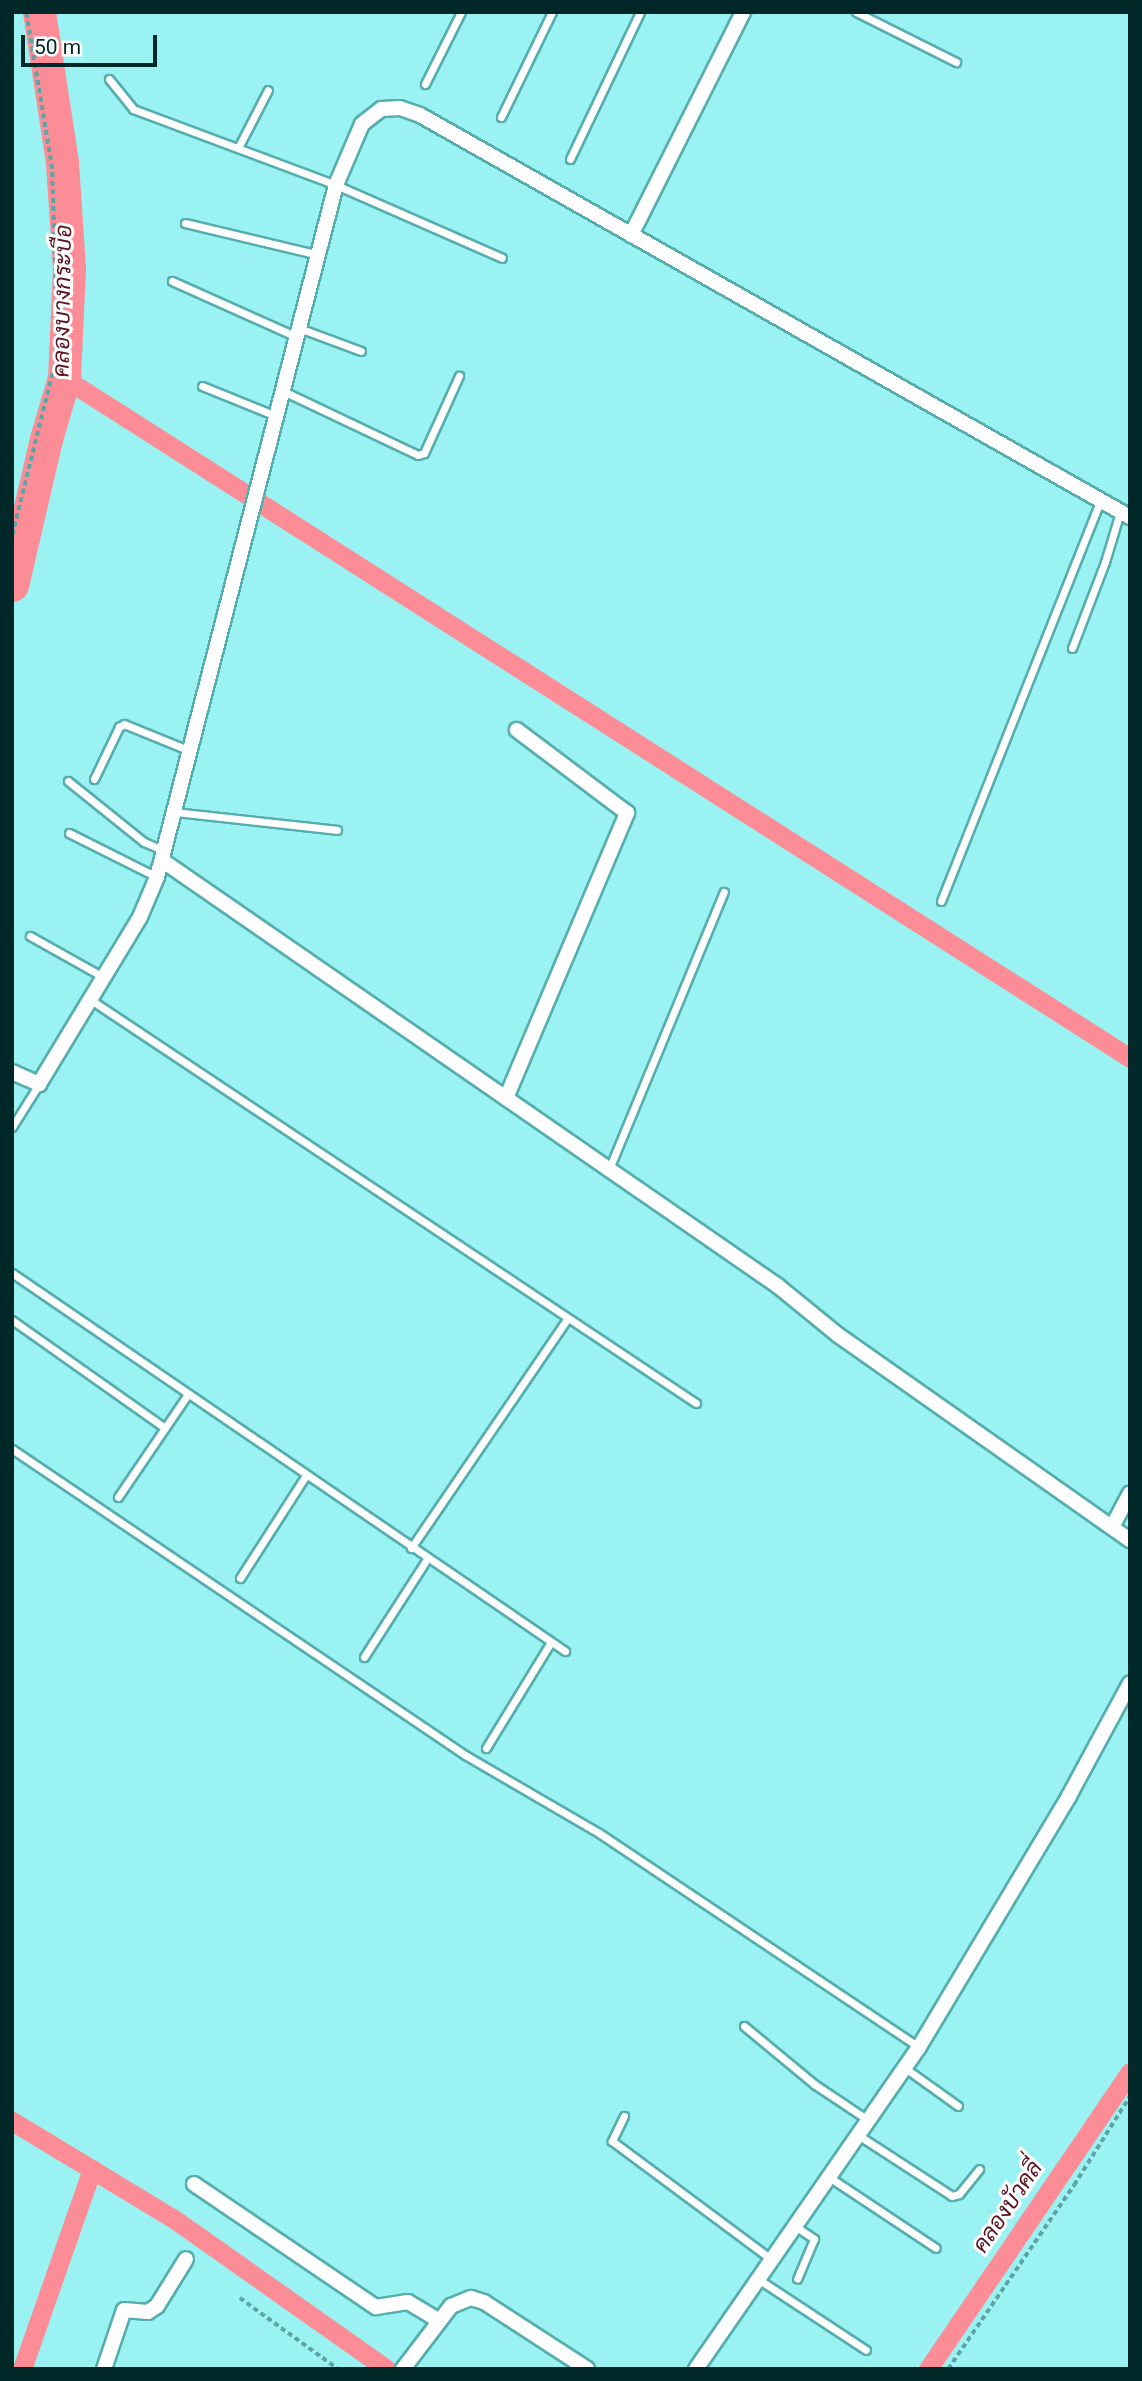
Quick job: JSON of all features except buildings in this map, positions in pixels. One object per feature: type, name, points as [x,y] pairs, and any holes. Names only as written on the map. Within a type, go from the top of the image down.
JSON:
[{"type":"street","points":[[631,235],[743,12]]},
{"type":"street","points":[[12,1072],[39,1084],[140,916],[157,877],[176,812],[336,185],[362,124],[381,109],[400,108],[420,115],[1125,514]]},
{"type":"street","points":[[506,1098],[627,813],[517,730]]},
{"type":"street","points":[[164,856],[778,1286],[859,1350],[1130,1540]]},
{"type":"street","points":[[1112,1527],[1130,1493]]},
{"type":"street","points":[[696,2369],[919,2047],[1069,1796],[1130,1683]]},
{"type":"street","points":[[194,2184],[376,2307],[408,2302],[438,2320]]},
{"type":"street","points":[[104,2369],[124,2310],[148,2312],[157,2306],[186,2259]]},
{"type":"street","points":[[403,2369],[438,2320],[461,2299],[471,2298],[484,2302],[587,2369]]},
{"type":"lane","points":[[425,84],[461,12]]},
{"type":"lane","points":[[501,117],[552,12]]},
{"type":"lane","points":[[570,159],[640,12]]},
{"type":"lane","points":[[856,12],[956,62]]},
{"type":"lane","points":[[109,79],[133,110],[238,148],[288,170],[336,185],[502,258]]},
{"type":"lane","points":[[238,148],[268,90]]},
{"type":"lane","points":[[185,223],[319,255]]},
{"type":"lane","points":[[172,281],[298,332],[361,351]]},
{"type":"lane","points":[[284,391],[418,455],[424,453],[458,376]]},
{"type":"lane","points":[[202,386],[277,416]]},
{"type":"lane","points":[[942,901],[1100,501]]},
{"type":"lane","points":[[1072,648],[1125,514]]},
{"type":"lane","points":[[94,779],[119,727],[124,724],[191,751]]},
{"type":"lane","points":[[68,780],[164,856]]},
{"type":"lane","points":[[176,812],[337,830]]},
{"type":"lane","points":[[69,833],[157,877]]},
{"type":"lane","points":[[609,1169],[724,892]]},
{"type":"lane","points":[[30,936],[104,978]]},
{"type":"lane","points":[[91,1000],[696,1403]]},
{"type":"lane","points":[[12,1127],[39,1084]]},
{"type":"lane","points":[[12,1273],[565,1651]]},
{"type":"lane","points":[[411,1548],[568,1318]]},
{"type":"lane","points":[[12,1320],[166,1428]]},
{"type":"lane","points":[[118,1497],[188,1394]]},
{"type":"lane","points":[[12,1449],[465,1755],[599,1833],[919,2047]]},
{"type":"lane","points":[[240,1578],[306,1475]]},
{"type":"lane","points":[[364,1657],[427,1559]]},
{"type":"lane","points":[[486,1748],[551,1642]]},
{"type":"lane","points":[[744,2026],[814,2084],[868,2120]]},
{"type":"lane","points":[[905,2068],[958,2106]]},
{"type":"lane","points":[[624,2116],[612,2141],[771,2259]]},
{"type":"lane","points":[[857,2135],[952,2196],[959,2194],[979,2169]]},
{"type":"lane","points":[[828,2176],[936,2248]]},
{"type":"lane","points":[[794,2225],[814,2239],[797,2279]]},
{"type":"lane","points":[[758,2278],[866,2350]]},
{"type":"path","points":[[12,535],[55,362],[57,339],[52,169],[26,12]]},
{"type":"path","points":[[948,2369],[1074,2185],[1130,2096]]},
{"type":"path","points":[[240,2298],[338,2369]]},
{"type":"waterway","name":"คลองบางกระบือ","points":[[12,585],[46,439],[64,378],[69,268],[62,162],[39,12]]},
{"type":"waterway","points":[[64,378],[1130,1058]]},
{"type":"waterway","name":"คลองบัวคลี่","points":[[928,2369],[1130,2072]]},
{"type":"waterway","points":[[12,2121],[174,2219],[387,2369]]},
{"type":"waterway","points":[[22,2369],[92,2169]]}]
